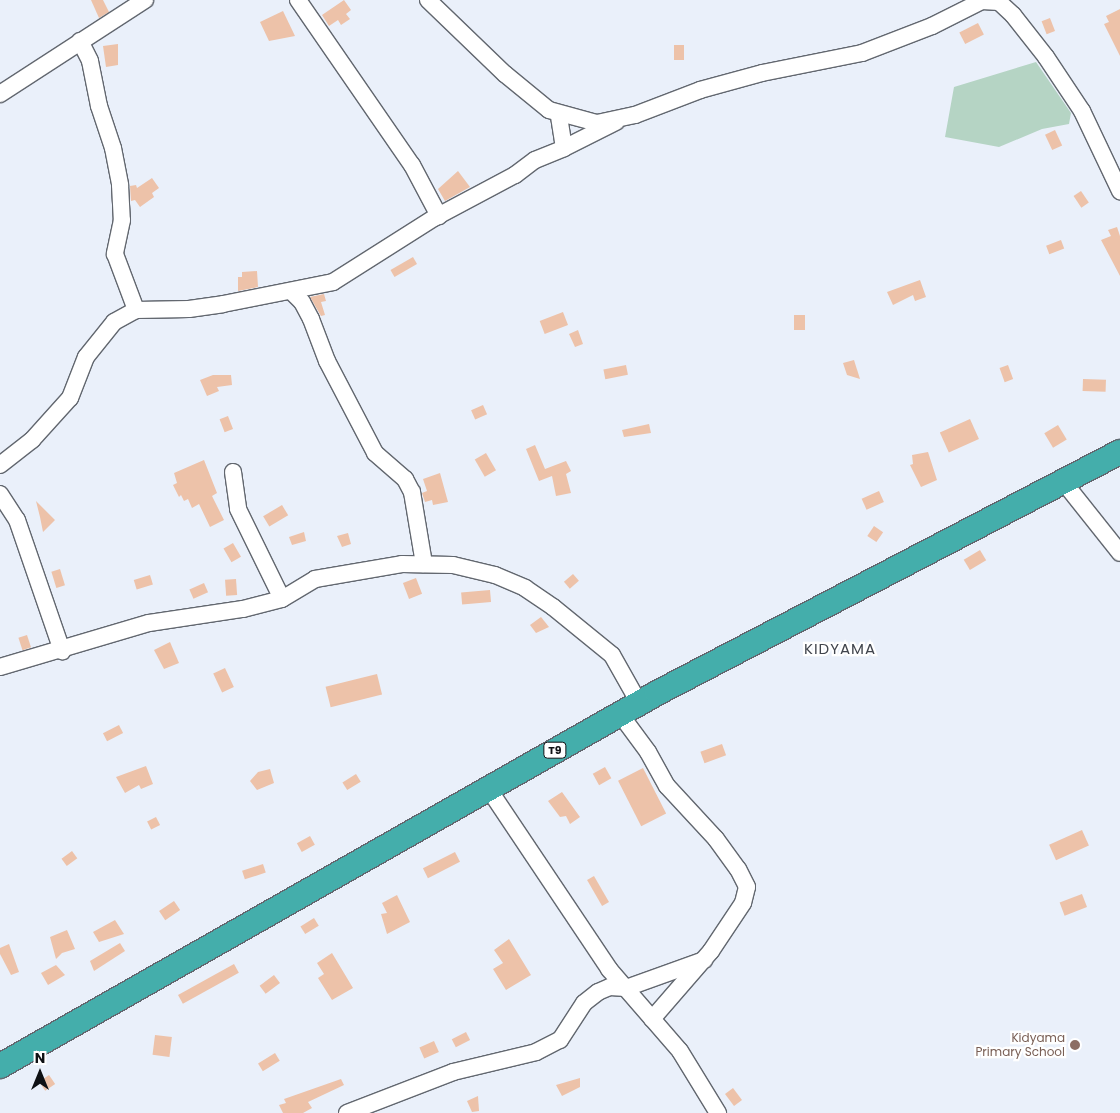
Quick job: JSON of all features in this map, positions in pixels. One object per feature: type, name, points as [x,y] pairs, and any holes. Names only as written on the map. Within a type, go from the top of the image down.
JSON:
[{"type":"highway","name":"T9","points":[[0,1066],[629,708],[1062,480],[1120,452]]},
{"type":"street","points":[[0,94],[145,0]]},
{"type":"street","points":[[298,0],[412,166],[439,216]]},
{"type":"street","points":[[428,0],[505,74],[559,115],[597,123],[622,118],[700,90],[862,53],[932,26],[982,0],[999,2],[1013,15],[1046,57],[1082,112],[1120,191]]},
{"type":"street","points":[[80,41],[90,61],[99,106],[114,148],[120,185],[122,220],[115,254],[124,285],[136,310]]},
{"type":"street","points":[[559,115],[564,148]]},
{"type":"street","points":[[0,465],[32,440],[70,398],[86,357],[114,322],[136,310],[189,309],[333,282],[439,216],[515,175],[535,160],[602,132],[622,118]]},
{"type":"street","points":[[291,291],[302,302],[311,319],[327,361],[375,453],[405,479],[412,492],[424,564]]},
{"type":"street","points":[[234,472],[238,509],[282,599]]},
{"type":"street","points":[[1062,480],[1120,553]]},
{"type":"street","points":[[0,494],[17,520],[62,651]]},
{"type":"street","points":[[0,667],[62,651],[149,623],[243,609],[282,599],[315,580],[374,568],[424,564],[452,565],[495,575],[532,593],[612,655],[629,708],[648,752],[666,786],[716,839],[738,868],[746,887],[743,903],[704,960],[652,1019]]},
{"type":"street","points":[[488,788],[573,918],[626,988],[680,1052],[718,1113]]},
{"type":"street","points":[[347,1113],[453,1072],[536,1052],[560,1040],[584,1003],[598,992],[610,987],[626,988],[704,960]]},
{"type":"green space","points":[[1036,62],[1071,113],[1069,124],[1042,129],[999,147],[945,137],[954,87]]},
{"type":"building","points":[[91,0],[103,0],[109,12],[99,18]]},
{"type":"building","points":[[344,0],[351,10],[346,14],[350,19],[341,25],[338,20],[329,26],[322,15]]},
{"type":"building","points":[[1120,9],[1120,56],[1104,24],[1109,22],[1106,16]]},
{"type":"building","points":[[283,11],[295,36],[269,41],[260,22]]},
{"type":"building","points":[[1050,18],[1055,31],[1047,34],[1042,21]]},
{"type":"building","points":[[978,23],[984,35],[965,44],[959,33]]},
{"type":"building","points":[[118,44],[118,65],[106,67],[103,46]]},
{"type":"building","points":[[674,45],[684,45],[684,60],[674,60]]},
{"type":"building","points":[[1055,130],[1062,145],[1052,150],[1045,135]]},
{"type":"building","points":[[458,171],[470,187],[445,201],[438,189]]},
{"type":"building","points":[[152,178],[159,188],[152,193],[154,197],[140,207],[135,200],[131,201],[130,186],[136,185],[137,188]]},
{"type":"building","points":[[1081,191],[1089,203],[1081,208],[1074,196]]},
{"type":"building","points":[[1117,227],[1120,236],[1120,276],[1101,240],[1111,236],[1108,230]]},
{"type":"building","points":[[1061,240],[1064,248],[1049,254],[1046,246]]},
{"type":"building","points":[[413,257],[417,264],[394,277],[390,270]]},
{"type":"building","points":[[257,271],[258,287],[238,291],[238,277],[242,277],[242,272]]},
{"type":"building","points":[[920,280],[926,297],[915,301],[913,295],[893,305],[887,292]]},
{"type":"building","points":[[324,294],[326,301],[321,302],[325,315],[321,316],[310,297]]},
{"type":"building","points":[[563,312],[568,325],[545,334],[540,321]]},
{"type":"building","points":[[794,315],[805,315],[805,330],[794,330]]},
{"type":"building","points":[[578,330],[583,344],[575,347],[569,334]]},
{"type":"building","points":[[854,360],[860,379],[847,375],[843,363]]},
{"type":"building","points":[[626,365],[628,375],[605,379],[603,369]]},
{"type":"building","points":[[1008,365],[1013,379],[1005,382],[1000,368]]},
{"type":"building","points":[[213,375],[231,375],[232,385],[217,387],[219,391],[207,396],[200,380]]},
{"type":"building","points":[[1083,379],[1106,380],[1106,392],[1083,391]]},
{"type":"building","points":[[483,405],[487,414],[475,419],[471,410]]},
{"type":"building","points":[[228,416],[233,429],[225,432],[220,419]]},
{"type":"building","points":[[970,419],[979,439],[949,453],[940,432]]},
{"type":"building","points":[[649,424],[651,433],[624,437],[622,430]]},
{"type":"building","points":[[1058,425],[1067,440],[1053,448],[1044,433]]},
{"type":"building","points":[[535,445],[545,469],[566,461],[571,471],[566,474],[571,493],[556,496],[552,476],[539,481],[526,449]]},
{"type":"building","points":[[928,452],[937,480],[921,487],[910,465],[913,464],[912,455]]},
{"type":"building","points":[[486,453],[496,470],[485,477],[475,460]]},
{"type":"building","points":[[204,460],[217,493],[212,496],[224,520],[210,527],[199,504],[192,508],[188,499],[184,501],[181,495],[179,497],[173,485],[177,483],[174,473]]},
{"type":"building","points":[[440,473],[448,502],[433,505],[432,500],[425,502],[422,493],[427,491],[423,479]]},
{"type":"building","points":[[879,491],[884,502],[867,510],[862,499]]},
{"type":"building","points":[[36,501],[55,520],[43,532],[40,517]]},
{"type":"building","points":[[282,505],[288,515],[269,527],[263,516]]},
{"type":"building","points":[[874,526],[883,532],[876,542],[867,536]]},
{"type":"building","points":[[304,532],[306,541],[292,545],[289,537]]},
{"type":"building","points":[[348,533],[351,544],[342,547],[337,536]]},
{"type":"building","points":[[233,543],[241,557],[231,562],[223,548]]},
{"type":"building","points":[[980,550],[986,560],[970,570],[964,560]]},
{"type":"building","points":[[60,569],[65,585],[56,588],[51,572]]},
{"type":"building","points":[[573,574],[579,581],[570,589],[564,582]]},
{"type":"building","points":[[150,575],[153,585],[137,590],[134,580]]},
{"type":"building","points":[[416,578],[422,594],[409,599],[403,583]]},
{"type":"building","points":[[236,579],[237,595],[226,596],[225,580]]},
{"type":"building","points":[[204,583],[208,592],[193,599],[189,590]]},
{"type":"building","points":[[490,590],[491,602],[462,604],[461,593]]},
{"type":"building","points":[[541,617],[549,627],[536,633],[530,625]]},
{"type":"building","points":[[27,635],[31,647],[22,650],[18,638]]},
{"type":"building","points":[[170,642],[179,663],[164,669],[154,650]]},
{"type":"building","points":[[225,668],[234,687],[222,693],[213,673]]},
{"type":"building","points":[[377,674],[382,694],[331,707],[326,687]]},
{"type":"building","points":[[119,725],[123,733],[107,741],[103,733]]},
{"type":"building","points":[[722,744],[726,755],[704,763],[700,752]]},
{"type":"building","points":[[146,766],[153,784],[141,789],[139,785],[125,793],[116,777]]},
{"type":"building","points":[[605,767],[611,778],[599,785],[593,774]]},
{"type":"building","points":[[643,768],[666,813],[641,826],[618,781]]},
{"type":"building","points":[[270,769],[274,783],[257,790],[250,781],[258,772]]},
{"type":"building","points":[[356,774],[361,782],[347,790],[342,782]]},
{"type":"building","points":[[562,792],[580,817],[570,824],[566,816],[560,817],[548,801]]},
{"type":"building","points":[[156,817],[160,825],[151,830],[147,822]]},
{"type":"building","points":[[1082,830],[1089,846],[1056,860],[1049,845]]},
{"type":"building","points":[[310,836],[315,845],[302,852],[297,843]]},
{"type":"building","points":[[72,851],[77,858],[67,866],[61,859]]},
{"type":"building","points":[[455,852],[460,862],[428,878],[423,868]]},
{"type":"building","points":[[263,864],[266,873],[245,879],[242,871]]},
{"type":"building","points":[[594,876],[609,902],[602,906],[587,880]]},
{"type":"building","points":[[1082,894],[1087,907],[1065,916],[1060,903]]},
{"type":"building","points":[[397,895],[410,922],[387,934],[381,914],[387,913],[382,903]]},
{"type":"building","points":[[174,901],[180,910],[165,920],[159,911]]},
{"type":"building","points":[[314,918],[319,926],[305,934],[300,926]]},
{"type":"building","points":[[115,920],[124,934],[99,942],[93,932]]},
{"type":"building","points":[[67,930],[75,949],[62,953],[56,959],[50,937]]},
{"type":"building","points":[[509,939],[531,975],[506,990],[493,969],[503,963],[494,950]]},
{"type":"building","points":[[120,943],[125,951],[94,971],[90,961]]},
{"type":"building","points":[[9,944],[19,972],[11,975],[0,954],[0,948]]},
{"type":"building","points":[[332,953],[353,988],[332,1000],[318,978],[324,974],[317,963]]},
{"type":"building","points":[[234,964],[239,973],[183,1004],[178,995]]},
{"type":"building","points":[[56,965],[65,975],[48,985],[41,973]]},
{"type":"building","points":[[274,975],[280,983],[266,994],[260,986]]},
{"type":"building","points":[[466,1032],[470,1040],[456,1047],[452,1039]]},
{"type":"building","points":[[155,1035],[172,1037],[169,1057],[153,1055]]},
{"type":"building","points":[[434,1041],[439,1052],[424,1058],[419,1048]]},
{"type":"building","points":[[275,1053],[280,1061],[263,1071],[258,1064]]},
{"type":"building","points":[[49,1075],[55,1084],[45,1091],[39,1082]]},
{"type":"building","points":[[580,1078],[580,1087],[562,1096],[556,1085]]},
{"type":"building","points":[[341,1079],[344,1085],[308,1102],[312,1108],[303,1113],[283,1113],[279,1105],[286,1103],[284,1099]]},
{"type":"building","points":[[733,1088],[742,1100],[734,1106],[725,1094]]},
{"type":"building","points":[[478,1096],[479,1111],[472,1112],[467,1101]]},
{"type":"place","name":"Kidyama Primary School","points":[[1075,1045]]},
{"type":"district","name":"KIDYAMA","points":[[840,649]]}]
